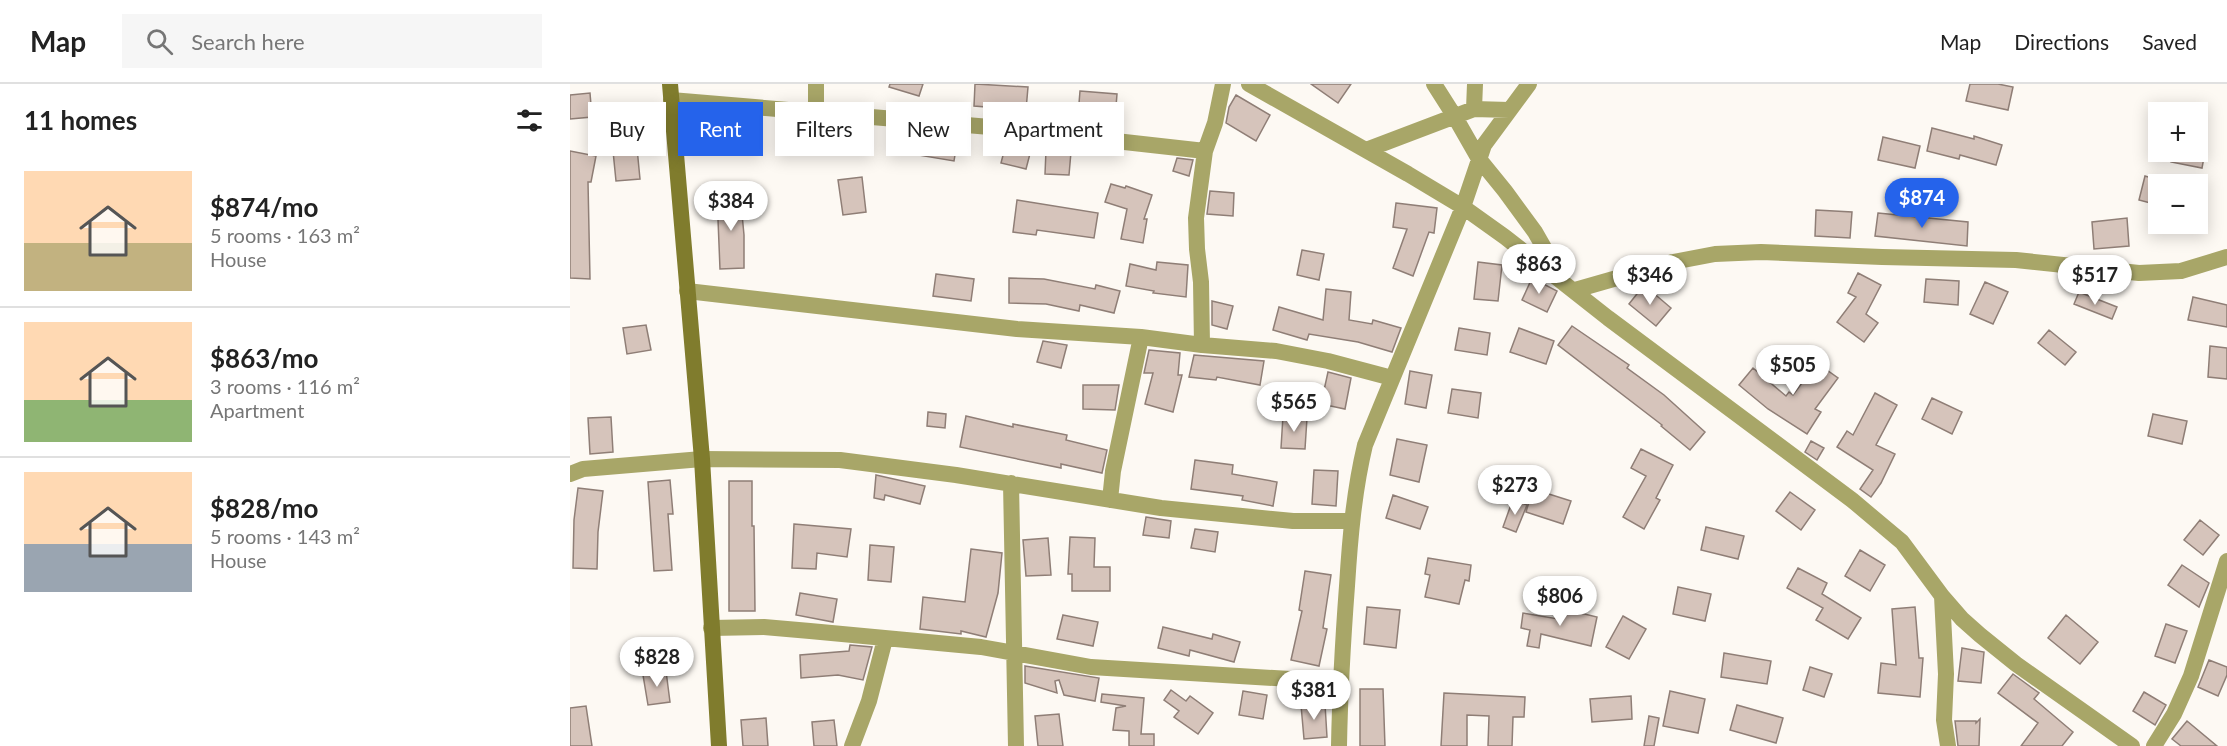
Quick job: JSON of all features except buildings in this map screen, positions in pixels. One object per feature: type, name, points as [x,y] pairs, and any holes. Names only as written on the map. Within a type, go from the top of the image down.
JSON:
[{"type":"main road","points":[[671,92],[702,459],[719,746]]},
{"type":"street","points":[[816,84],[816,102]]},
{"type":"street","points":[[1202,345],[1201,282],[1196,218],[1205,151],[1215,123],[1223,84]]},
{"type":"street","points":[[1249,84],[1463,207],[1569,285],[1608,318],[1719,399],[1886,528],[1902,542],[1962,619],[2016,664],[2132,746]]},
{"type":"street","points":[[1434,84],[1479,159],[1535,232],[1569,285]]},
{"type":"street","points":[[1474,109],[1475,84]]},
{"type":"street","points":[[1340,746],[1340,682],[1351,521],[1356,483],[1365,445],[1463,207],[1484,145],[1528,84]]},
{"type":"street","points":[[671,92],[775,106]]},
{"type":"street","points":[[1366,150],[1474,109],[1509,110]]},
{"type":"street","points":[[874,116],[1205,151]]},
{"type":"street","points":[[1569,285],[1715,254],[1761,252],[2016,260],[2139,273],[2181,271],[2227,257]]},
{"type":"street","points":[[687,291],[1017,329],[1141,337],[1276,351],[1328,361],[1392,378]]},
{"type":"street","points":[[1110,500],[1113,471],[1141,337]]},
{"type":"street","points":[[570,474],[583,469],[702,459],[840,460],[1011,483],[1161,508],[1293,521],[1351,521]]},
{"type":"street","points":[[1011,483],[1016,746]]},
{"type":"street","points":[[2154,746],[2178,705],[2191,676],[2227,561]]},
{"type":"street","points":[[1942,596],[1946,674],[1944,720],[1948,746]]},
{"type":"street","points":[[711,628],[764,627],[981,647],[1091,667],[1340,682]]},
{"type":"street","points":[[852,746],[869,701],[885,639]]}]
